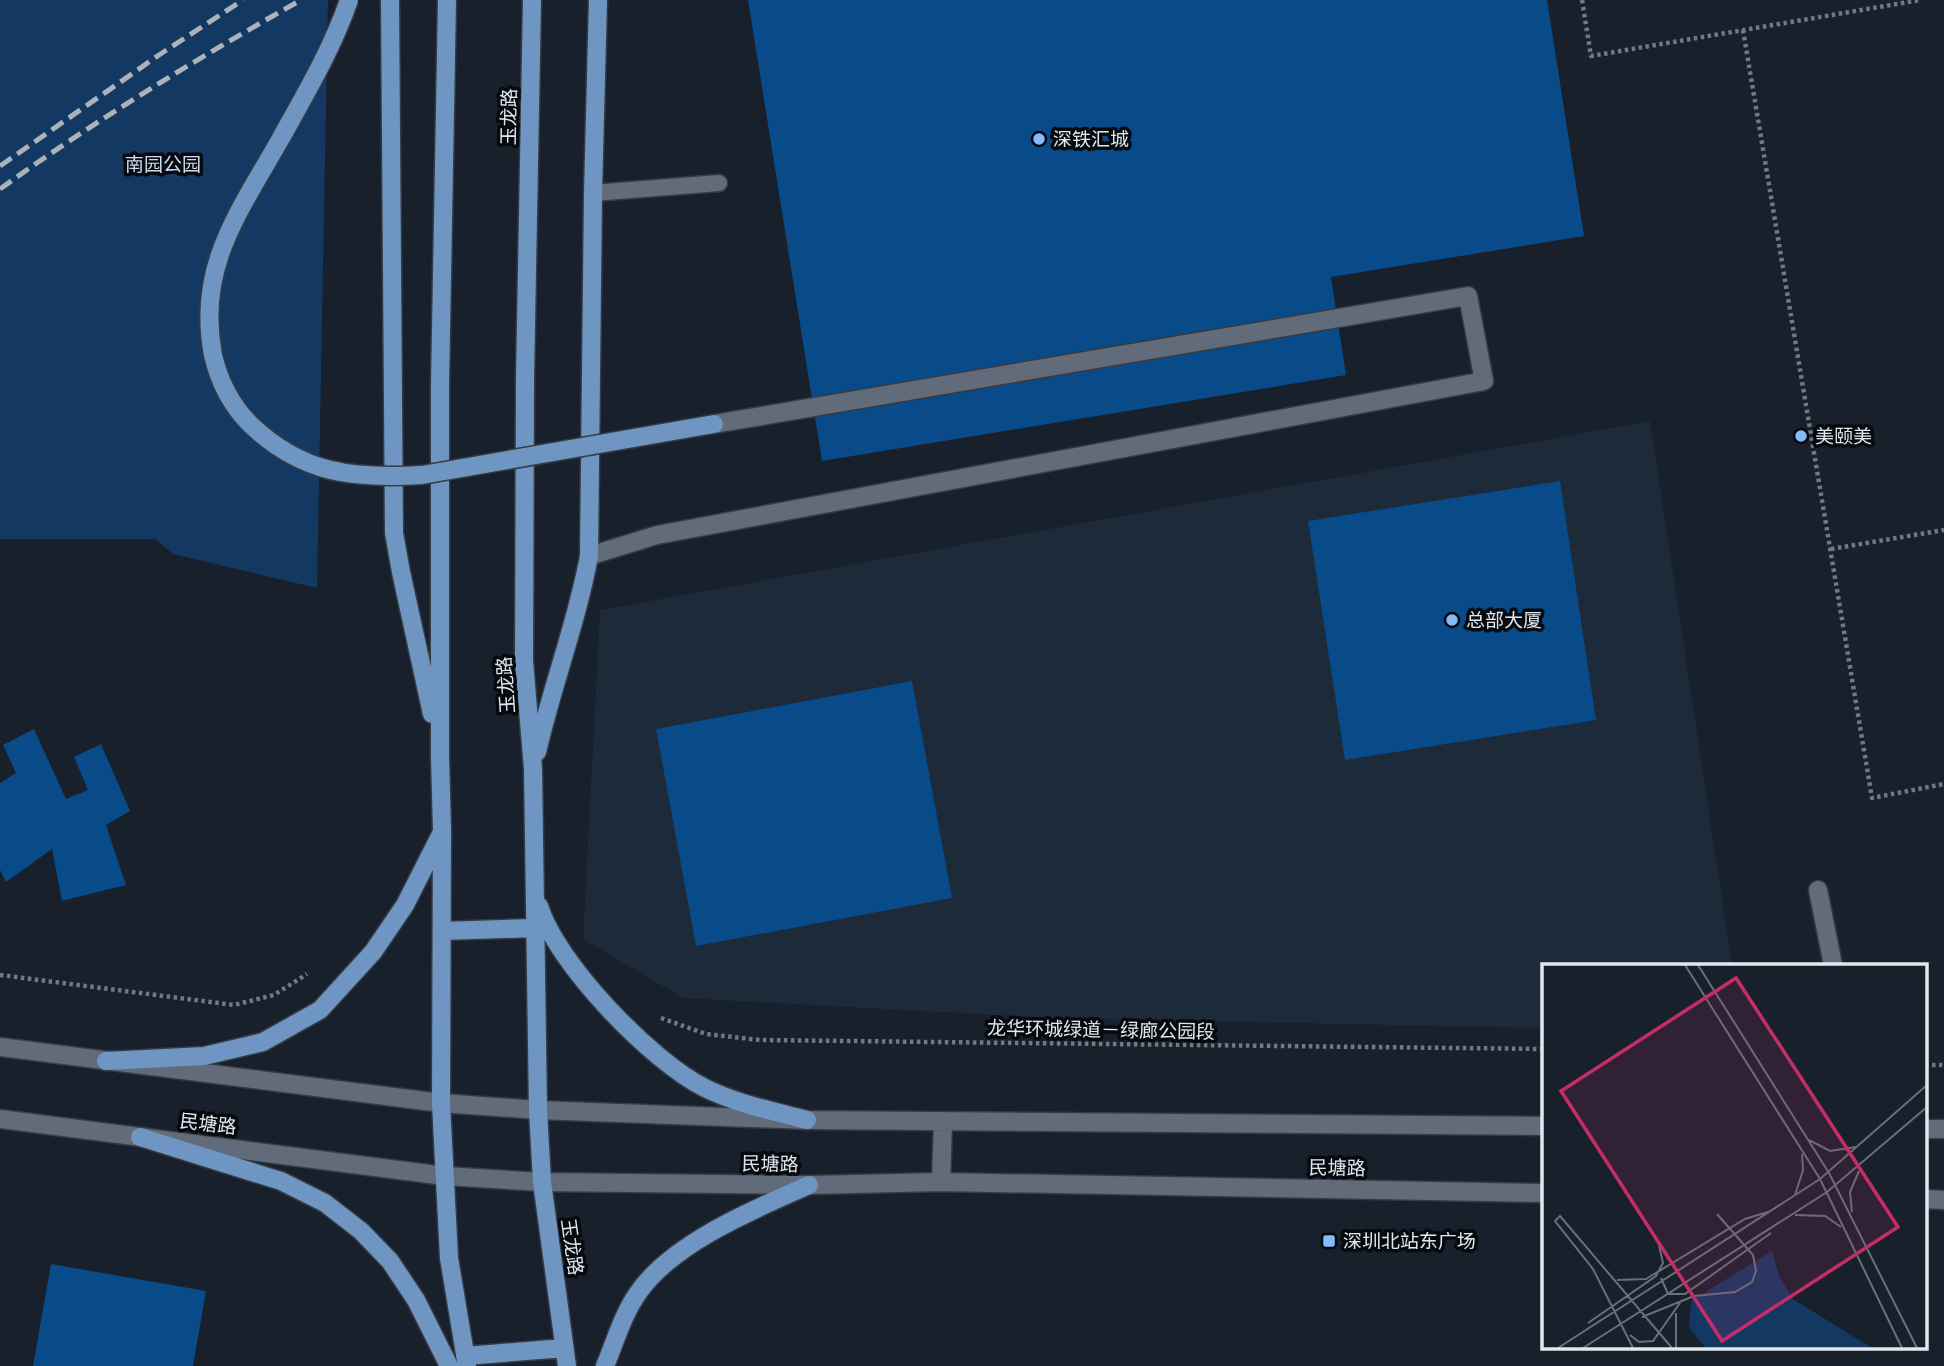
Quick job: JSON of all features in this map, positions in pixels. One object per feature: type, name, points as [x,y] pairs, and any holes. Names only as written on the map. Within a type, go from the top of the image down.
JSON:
[{"type":"main road","points":[[349,0],[316,76],[237,214],[222,246],[212,277],[208,312],[216,369],[227,394],[242,416],[262,435],[285,450],[331,471],[361,476],[422,475],[1468,296],[1483,381],[657,535],[589,556]]},
{"type":"main road","points":[[390,0],[394,533],[440,756]]},
{"type":"main road","points":[[447,0],[440,386],[440,756],[441,1103],[449,1258],[466,1361],[566,1357]]},
{"type":"main road","name":"玉龙路","points":[[532,0],[525,379],[524,661],[533,769],[538,1110],[542,1182],[566,1357]]},
{"type":"main road","points":[[533,769],[544,720],[584,586],[589,556],[598,0]]},
{"type":"main road","points":[[106,1061],[204,1056],[263,1042],[320,1010],[373,951],[405,905],[442,831]]},
{"type":"main road","points":[[1818,890],[1833,964]]},
{"type":"main road","points":[[536,897],[543,920],[583,980],[652,1051],[705,1088],[747,1104],[807,1120]]},
{"type":"main road","points":[[442,931],[535,928]]},
{"type":"main road","points":[[0,1047],[441,1103],[538,1110],[807,1120],[1542,1126]]},
{"type":"main road","name":"民塘路","points":[[0,1119],[445,1176],[542,1182],[809,1185],[941,1182],[1542,1193]]},
{"type":"main road","points":[[941,1182],[943,1121]]},
{"type":"main road","points":[[1926,1129],[1944,1129]]},
{"type":"main road","points":[[140,1136],[281,1181],[326,1203],[390,1261],[416,1300],[449,1366]]},
{"type":"main road","points":[[605,1366],[638,1293],[659,1268],[737,1217],[809,1185]]},
{"type":"main road","points":[[1926,1199],[1944,1200]]},
{"type":"lane","points":[[593,193],[719,183]]},
{"type":"path","points":[[1582,0],[1591,56],[1920,0]]},
{"type":"path","points":[[1743,30],[1872,797],[1944,784]]},
{"type":"path","points":[[1831,549],[1944,530]]},
{"type":"path","points":[[0,975],[234,1004],[274,995],[307,974]]},
{"type":"path","name":"龙华环城绿道－绿廊公园段","points":[[661,1018],[706,1034],[761,1040],[1542,1049]]},
{"type":"path","points":[[1926,1065],[1944,1065]]},
{"type":"shaded area","points":[[1650,421],[1732,964],[1542,964],[1542,1028],[1048,1018],[683,998],[583,939],[600,610]]},
{"type":"green space","name":"南园公园","points":[[0,0],[328,0],[317,588],[173,554],[155,539],[0,539]]},
{"type":"building","name":"深铁汇城","points":[[748,0],[1547,0],[1584,236],[1331,277],[1346,375],[822,461]]},
{"type":"building","name":"总部大厦","points":[[1560,481],[1596,720],[1345,760],[1308,521]]},
{"type":"building","points":[[912,681],[952,898],[696,946],[656,729]]},
{"type":"building","points":[[34,729],[66,799],[88,790],[74,757],[101,744],[130,811],[106,825],[126,885],[62,901],[52,849],[6,882],[0,870],[0,783],[16,773],[3,745]]},
{"type":"building","points":[[51,1264],[206,1291],[193,1366],[33,1366]]},
{"type":"railway","points":[[0,166],[243,0]]},
{"type":"railway","points":[[0,189],[148,90],[301,0]]},
{"type":"place","name":"深铁汇城","points":[[1039,139]]},
{"type":"place","name":"美颐美","points":[[1801,436]]},
{"type":"place","name":"总部大厦","points":[[1452,620]]},
{"type":"place","name":"深圳北站东广场","points":[[1329,1241]]}]
